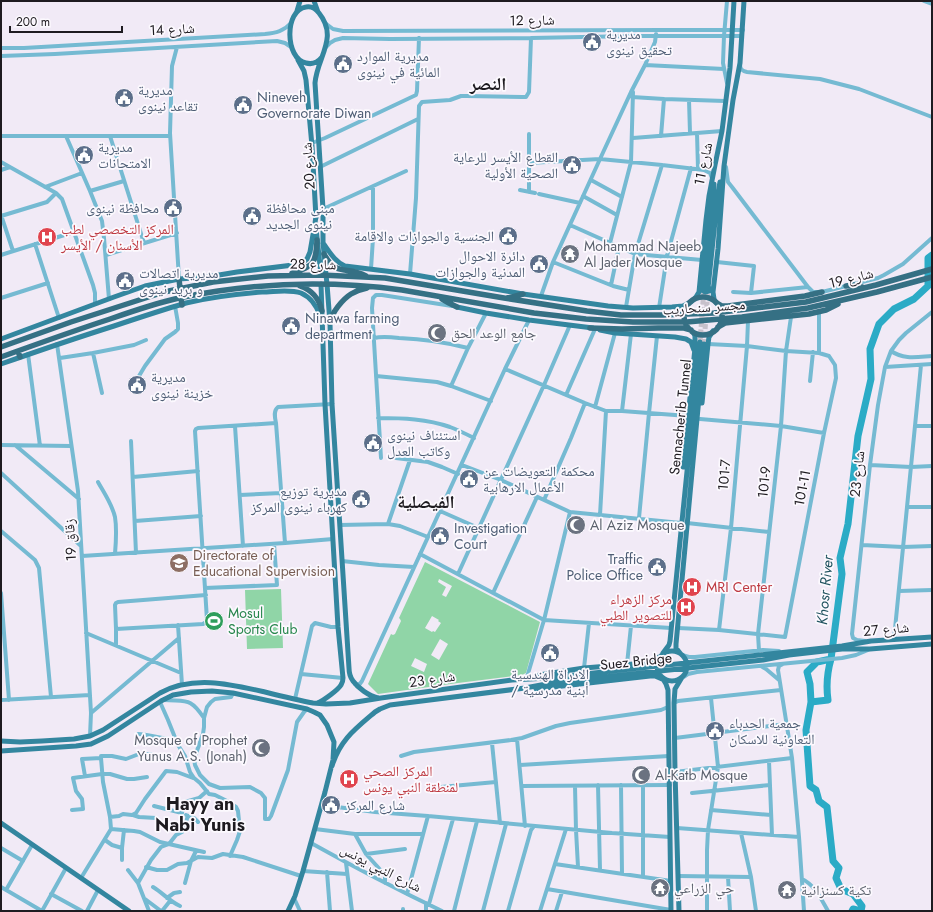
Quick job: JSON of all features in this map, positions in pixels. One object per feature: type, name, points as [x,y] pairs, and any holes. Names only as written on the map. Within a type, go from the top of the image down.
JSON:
[{"type":"highway","points":[[282,275],[310,266],[315,257],[317,240]]},
{"type":"highway","points":[[324,254],[330,264],[336,269],[358,272],[370,277]]},
{"type":"highway","name":"شارع 19","points":[[775,306],[806,302],[932,269]]},
{"type":"highway","name":"شارع 28","points":[[1,347],[71,322],[147,297],[180,288],[232,279],[282,275],[385,278],[603,313],[633,315]]},
{"type":"highway","points":[[323,275],[324,284]]},
{"type":"highway","name":"شارع 19","points":[[776,313],[848,299],[932,277]]},
{"type":"highway","points":[[179,278],[180,288]]},
{"type":"highway","name":"شارع 28","points":[[1,356],[131,312],[181,298],[247,287],[265,286],[324,284],[374,287],[402,290],[534,313],[586,319],[632,322]]},
{"type":"highway","points":[[296,285],[306,288],[314,295],[322,311]]},
{"type":"highway","points":[[846,286],[868,287]]},
{"type":"highway","points":[[330,323],[334,311],[348,296],[354,292],[374,287]]},
{"type":"highway","points":[[692,331],[686,324],[684,315],[686,308],[692,301],[698,298],[705,298],[722,306],[728,306],[805,296],[822,292]]},
{"type":"highway","points":[[504,298],[511,298],[523,294]]},
{"type":"highway","points":[[438,297],[457,307]]},
{"type":"highway","points":[[181,298],[182,305]]},
{"type":"highway","points":[[592,328],[684,328],[702,335],[707,334],[725,323],[791,317],[819,312],[829,309],[848,299]]},
{"type":"highway","points":[[716,303],[720,309],[721,316],[720,322],[716,329]]},
{"type":"highway","name":"مجسر سنحاريب","points":[[633,315],[694,314],[775,306]]},
{"type":"highway","name":"مجسر سنحاريب","points":[[632,322],[700,321],[776,313]]},
{"type":"highway","points":[[71,322],[75,331]]},
{"type":"highway","points":[[13,335],[15,342]]},
{"type":"highway","points":[[18,351],[20,357]]},
{"type":"main road","points":[[296,12],[301,8],[314,8],[324,22],[327,32],[326,47],[322,57],[316,62],[308,64],[301,61],[298,59],[292,48],[290,36],[292,20],[300,1]]},
{"type":"main road","points":[[314,1],[318,13]]},
{"type":"main road","name":"شارع 11","points":[[692,301],[704,287],[702,260],[706,220],[726,101],[730,68],[734,1]]},
{"type":"main road","name":"شارع 11","points":[[716,303],[713,296],[724,166],[736,80],[740,63],[744,1]]},
{"type":"main road","name":"شارع 20","points":[[322,57],[316,72],[315,83],[323,209],[323,275]]},
{"type":"main road","name":"شارع 20","points":[[298,59],[304,71],[306,80],[312,143],[317,240],[323,275]]},
{"type":"main road","points":[[714,285],[708,292],[702,290],[704,287],[714,192],[715,163]]},
{"type":"main road","points":[[704,287],[718,193],[724,166]]},
{"type":"main road","points":[[1,339],[145,286],[179,278],[207,277],[301,264],[308,256],[316,216]]},
{"type":"main road","points":[[323,242],[337,261],[342,265],[410,274],[523,294],[608,306],[626,307],[659,308],[682,306],[692,301]]},
{"type":"main road","points":[[313,703],[319,702],[340,687],[343,678],[338,627],[325,404],[322,325],[324,284]]},
{"type":"main road","points":[[324,284],[330,323],[332,404],[349,668],[351,678],[356,684],[371,696],[381,698]]},
{"type":"main road","points":[[1,364],[57,344],[175,306],[202,300],[243,294],[287,291],[303,294],[315,306],[322,325]]},
{"type":"main road","points":[[457,307],[486,313],[592,328],[616,333],[686,338],[691,342],[694,349]]},
{"type":"main road","points":[[707,351],[704,343],[716,329]]},
{"type":"main road","points":[[687,494],[683,475],[695,336],[692,331]]},
{"type":"main road","points":[[671,911],[668,687],[659,675],[656,666],[657,661],[668,646],[687,494],[694,476],[708,344],[703,341],[699,341],[696,343],[694,349]]},
{"type":"main road","name":"Sennacherib Tunnel","points":[[687,494],[704,343]]},
{"type":"main road","points":[[511,690],[533,690],[650,676],[655,676],[672,682],[681,678],[687,669],[685,659],[676,648],[684,523]]},
{"type":"main road","name":"شارع 27","points":[[842,648],[871,641],[932,637]]},
{"type":"main road","name":"شارع 27","points":[[842,648],[870,649],[932,644]]},
{"type":"main road","points":[[761,652],[788,652],[842,648]]},
{"type":"main road","points":[[512,680],[584,668],[646,663],[651,662],[661,655],[671,651],[681,654]]},
{"type":"main road","name":"Suez Bridge","points":[[511,690],[535,686],[556,679],[761,652]]},
{"type":"main road","name":"Suez Bridge","points":[[512,680],[556,679],[763,660],[788,652]]},
{"type":"main road","points":[[679,911],[674,703],[675,689],[681,678]]},
{"type":"main road","name":"شارع 23","points":[[1,741],[20,742],[74,739],[90,736],[103,730],[160,693],[170,688],[182,685],[206,683],[234,685],[313,703],[336,704],[355,703],[512,680]]},
{"type":"main road","points":[[233,693],[234,685]]},
{"type":"main road","name":"شارع 23","points":[[332,766],[340,746],[351,733],[380,709],[394,705],[511,690]]},
{"type":"main road","points":[[1,750],[90,744],[108,736],[161,701],[173,695],[191,692],[212,691],[233,693],[307,709],[314,712],[322,717],[334,742],[332,766],[302,874],[288,911]]},
{"type":"main road","points":[[20,742],[20,749]]},
{"type":"main road","points":[[1,823],[129,911]]},
{"type":"street","points":[[726,1],[724,69],[727,92]]},
{"type":"street","points":[[924,1],[932,4]]},
{"type":"street","name":"شارع 14","points":[[1,48],[273,34],[287,27],[292,20]]},
{"type":"street","name":"شارع 12","points":[[324,22],[333,29],[343,31],[724,30],[732,33],[743,33]]},
{"type":"street","points":[[541,296],[553,262],[655,42],[656,30]]},
{"type":"street","points":[[466,31],[466,38]]},
{"type":"street","points":[[550,31],[550,38]]},
{"type":"street","name":"شارع 12","points":[[326,47],[332,41],[343,38],[390,39],[724,36],[732,33]]},
{"type":"street","points":[[312,143],[414,96],[417,91],[418,38]]},
{"type":"street","points":[[410,274],[416,198],[419,106],[422,102],[450,100],[461,96],[526,97],[529,92],[531,38]]},
{"type":"street","name":"شارع 14","points":[[1,56],[277,41],[285,42],[292,48]]},
{"type":"street","points":[[177,47],[172,66],[170,136],[179,278]]},
{"type":"street","points":[[740,63],[740,68],[747,72],[820,79],[859,89],[932,117]]},
{"type":"street","points":[[645,65],[724,69]]},
{"type":"street","points":[[736,80],[740,74],[747,72]]},
{"type":"street","points":[[610,243],[632,162],[633,88]]},
{"type":"street","points":[[632,97],[726,101]]},
{"type":"street","points":[[661,136],[664,99]]},
{"type":"street","points":[[689,100],[690,133]]},
{"type":"street","points":[[320,167],[418,119]]},
{"type":"street","points":[[633,138],[722,131]]},
{"type":"street","points":[[697,133],[698,169]]},
{"type":"street","points":[[529,134],[529,192]]},
{"type":"street","points":[[1,136],[170,136]]},
{"type":"street","points":[[66,136],[102,221],[110,298]]},
{"type":"street","points":[[110,136],[144,243]]},
{"type":"street","name":"شارع 11","points":[[726,156],[726,172],[728,182],[808,287]]},
{"type":"street","points":[[529,163],[600,159],[704,170],[710,173],[712,180]]},
{"type":"street","points":[[1,162],[56,193],[63,200],[93,285],[95,304]]},
{"type":"street","points":[[704,170],[711,168],[715,163]]},
{"type":"street","points":[[626,307],[636,254],[662,165]]},
{"type":"street","points":[[1,170],[10,167]]},
{"type":"street","points":[[659,308],[667,256],[691,168]]},
{"type":"street","points":[[323,209],[406,171]]},
{"type":"street","points":[[44,187],[82,173]]},
{"type":"street","points":[[590,180],[622,198]]},
{"type":"street","points":[[90,191],[124,181]]},
{"type":"street","points":[[371,269],[373,238],[373,186]]},
{"type":"street","points":[[520,190],[580,203]]},
{"type":"street","points":[[13,251],[1,216],[47,202],[56,193]]},
{"type":"street","points":[[583,196],[618,215]]},
{"type":"street","points":[[570,225],[636,254],[702,260]]},
{"type":"street","points":[[1,255],[74,232]]},
{"type":"street","points":[[106,255],[177,234]]},
{"type":"street","points":[[373,238],[389,238]]},
{"type":"street","points":[[733,292],[751,293],[808,287],[813,292],[822,292],[878,278],[903,264],[932,238]]},
{"type":"street","points":[[35,244],[59,318]]},
{"type":"street","points":[[611,285],[619,247]]},
{"type":"street","points":[[553,262],[611,285],[629,290]]},
{"type":"street","points":[[716,262],[754,266],[751,293]]},
{"type":"street","points":[[1,298],[48,283]]},
{"type":"street","points":[[380,458],[372,301],[374,296],[382,294],[457,307]]},
{"type":"street","points":[[139,376],[144,366],[165,339],[178,329],[175,306]]},
{"type":"street","points":[[704,343],[819,353],[819,312]]},
{"type":"street","name":"شارع 23","points":[[871,641],[855,639],[853,638],[852,634],[870,465],[885,367],[891,351],[902,337],[932,312]]},
{"type":"street","points":[[451,386],[486,313]]},
{"type":"street","name":"101-9","points":[[761,652],[758,634],[781,426],[786,351],[791,317]]},
{"type":"street","points":[[356,684],[359,685],[361,683],[505,369],[529,320]]},
{"type":"street","name":"101-7","points":[[719,630],[740,423],[748,321]]},
{"type":"street","points":[[458,574],[570,325]]},
{"type":"street","points":[[566,394],[592,328]]},
{"type":"street","points":[[594,407],[616,333]]},
{"type":"street","points":[[622,411],[632,334]]},
{"type":"street","points":[[639,518],[648,413],[657,336]]},
{"type":"street","points":[[374,338],[419,339],[443,342],[468,348]]},
{"type":"street","points":[[60,358],[134,345],[146,340]]},
{"type":"street","name":"زقاق 19","points":[[57,344],[79,499],[90,695],[90,736]]},
{"type":"street","points":[[891,351],[904,357],[932,356]]},
{"type":"street","points":[[810,381],[813,352]]},
{"type":"street","points":[[93,353],[102,393]]},
{"type":"street","name":"101-11","points":[[758,634],[785,636],[836,378],[835,365],[829,356],[819,353]]},
{"type":"street","points":[[28,354],[40,446]]},
{"type":"street","points":[[885,367],[932,364]]},
{"type":"street","points":[[894,639],[921,365]]},
{"type":"street","points":[[505,369],[606,411],[688,416]]},
{"type":"street","points":[[376,376],[437,382],[491,401]]},
{"type":"street","points":[[544,500],[585,403]]},
{"type":"street","points":[[285,543],[276,409],[278,407],[332,404]]},
{"type":"street","points":[[600,515],[606,411]]},
{"type":"street","points":[[378,418],[404,418],[433,422],[450,427],[474,438]]},
{"type":"street","points":[[700,419],[781,426],[824,433]]},
{"type":"street","points":[[116,630],[203,624],[206,622],[206,595],[195,431],[198,428],[276,423]]},
{"type":"street","points":[[235,426],[243,546]]},
{"type":"street","points":[[915,426],[932,426]]},
{"type":"street","points":[[131,441],[136,553]]},
{"type":"street","points":[[1,445],[71,446]]},
{"type":"street","points":[[15,445],[79,499]]},
{"type":"street","points":[[396,458],[428,462],[458,474]]},
{"type":"street","points":[[388,524],[410,460]]},
{"type":"street","points":[[462,464],[570,512],[770,532]]},
{"type":"street","points":[[870,465],[932,466]]},
{"type":"street","points":[[133,477],[198,471]]},
{"type":"street","points":[[1,474],[81,546]]},
{"type":"street","points":[[98,482],[115,516],[115,554]]},
{"type":"street","points":[[240,495],[281,493]]},
{"type":"street","points":[[493,593],[537,497]]},
{"type":"street","points":[[907,507],[932,507]]},
{"type":"street","points":[[440,511],[483,530]]},
{"type":"street","points":[[527,677],[544,620],[570,512]]},
{"type":"street","points":[[135,521],[201,516]]},
{"type":"street","points":[[340,525],[388,524],[400,526],[428,537]]},
{"type":"street","points":[[1,531],[36,560],[39,568],[51,697]]},
{"type":"street","points":[[82,556],[333,539]]},
{"type":"street","points":[[205,588],[277,585],[274,544]]},
{"type":"street","points":[[862,545],[904,547],[932,546]]},
{"type":"street","points":[[420,554],[544,620],[671,628]]},
{"type":"street","points":[[342,561],[414,567]]},
{"type":"street","points":[[899,591],[932,590]]},
{"type":"street","points":[[1,593],[9,700]]},
{"type":"street","points":[[116,645],[116,603],[206,595]]},
{"type":"street","points":[[584,668],[588,623]]},
{"type":"street","points":[[295,699],[313,624],[338,627]]},
{"type":"street","points":[[178,625],[182,685]]},
{"type":"street","points":[[627,664],[630,626]]},
{"type":"street","points":[[678,628],[758,634]]},
{"type":"street","points":[[86,633],[181,673]]},
{"type":"street","points":[[90,713],[179,638]]},
{"type":"street","points":[[681,678],[688,674],[697,672],[842,658],[856,655],[870,649]]},
{"type":"street","points":[[681,654],[689,657],[695,657],[761,652]]},
{"type":"street","points":[[785,664],[779,666],[778,669],[792,758],[804,911]]},
{"type":"street","points":[[760,666],[772,674],[780,682]]},
{"type":"street","points":[[301,674],[343,678]]},
{"type":"street","points":[[674,703],[678,701],[781,690]]},
{"type":"street","points":[[233,693],[231,697],[218,698],[211,702],[206,709],[203,734],[194,759],[195,765],[200,775],[209,784],[220,788],[250,787],[261,793],[264,798],[264,815],[265,819],[267,820],[271,816],[288,770],[297,722],[307,709]]},
{"type":"street","points":[[1,700],[90,695]]},
{"type":"street","points":[[707,911],[708,830],[718,767],[710,698]]},
{"type":"street","points":[[204,718],[197,708],[187,701],[161,701],[178,745],[185,756],[190,772],[194,778],[209,794],[236,807],[240,831],[238,840],[230,856]]},
{"type":"street","points":[[401,756],[414,752],[517,739],[570,723],[661,710],[668,707]]},
{"type":"street","points":[[674,738],[786,724]]},
{"type":"street","points":[[138,734],[172,739],[178,745]]},
{"type":"street","points":[[517,739],[525,826]]},
{"type":"street","points":[[492,743],[500,823]]},
{"type":"street","points":[[85,776],[82,759],[101,758],[101,756],[107,756],[126,759],[139,754],[154,755]]},
{"type":"street","points":[[520,765],[669,756]]},
{"type":"street","points":[[81,878],[111,829],[103,782],[101,758]]},
{"type":"street","points":[[675,772],[792,758]]},
{"type":"street","points":[[769,761],[772,835]]},
{"type":"street","points":[[132,815],[139,811],[145,799],[166,771],[177,772],[194,778]]},
{"type":"street","points":[[72,810],[83,809],[82,799],[76,791],[73,778],[102,774],[110,774],[126,779],[147,777]]},
{"type":"street","points":[[430,788],[496,782]]},
{"type":"street","points":[[598,785],[600,870]]},
{"type":"street","points":[[621,785],[622,874]]},
{"type":"street","points":[[643,785],[643,877]]},
{"type":"street","points":[[522,786],[670,785]]},
{"type":"street","points":[[692,793],[770,785]]},
{"type":"street","points":[[575,786],[578,867]]},
{"type":"street","points":[[182,813],[185,802],[199,798],[207,791]]},
{"type":"street","points":[[322,805],[375,812],[525,826],[670,837]]},
{"type":"street","points":[[154,806],[182,813],[194,818],[198,822]]},
{"type":"street","points":[[711,810],[771,815]]},
{"type":"street","points":[[110,817],[123,814],[156,818]]},
{"type":"street","points":[[138,883],[154,854],[161,847],[169,844],[182,832],[188,816]]},
{"type":"street","points":[[408,894],[428,816]]},
{"type":"street","points":[[426,911],[453,819]]},
{"type":"street","points":[[454,911],[478,821]]},
{"type":"street","points":[[483,911],[506,824]]},
{"type":"street","points":[[508,911],[531,830],[534,826]]},
{"type":"street","points":[[676,828],[799,837]]},
{"type":"street","points":[[111,829],[140,832],[153,839],[204,852]]},
{"type":"street","points":[[315,829],[355,834],[423,834]]},
{"type":"street","points":[[540,911],[566,829]]},
{"type":"street","points":[[122,860],[124,830]]},
{"type":"street","points":[[741,833],[751,877],[756,911]]},
{"type":"street","points":[[355,834],[366,854],[385,875],[385,883]]},
{"type":"street","points":[[105,840],[112,845],[122,848]]},
{"type":"street","name":"شارع النبي يونس","points":[[311,843],[346,863],[442,911]]},
{"type":"street","points":[[6,890],[32,845]]},
{"type":"street","points":[[1,848],[23,861]]},
{"type":"street","points":[[366,854],[405,849]]},
{"type":"street","points":[[185,883],[196,851]]},
{"type":"street","points":[[146,867],[158,870],[167,870],[178,864],[187,863],[198,857],[212,858],[223,854],[243,857],[302,874],[327,872],[348,874]]},
{"type":"street","points":[[346,863],[352,911]]},
{"type":"street","points":[[555,864],[671,881]]},
{"type":"street","points":[[1,887],[42,911],[66,868]]},
{"type":"street","points":[[128,870],[138,883],[149,911]]},
{"type":"street","points":[[327,872],[330,911]]},
{"type":"street","points":[[678,876],[751,877]]},
{"type":"street","points":[[728,877],[730,911]]},
{"type":"street","points":[[802,879],[807,881],[813,887],[828,911]]},
{"type":"street","points":[[153,887],[163,893],[169,900],[180,906]]},
{"type":"street","points":[[547,889],[671,911]]},
{"type":"street","points":[[87,911],[98,890]]},
{"type":"street","points":[[145,900],[161,911],[174,893],[180,892]]},
{"type":"street","points":[[556,911],[562,892]]},
{"type":"street","points":[[51,894],[82,911]]},
{"type":"street","points":[[294,898],[300,911]]},
{"type":"green space","points":[[425,562],[540,622],[526,673],[522,675],[378,694],[368,684],[391,634],[395,634],[401,621],[399,618]],"holes":[[[439,579],[452,586],[446,597],[442,595],[446,587],[438,582]],[[432,616],[441,623],[435,632],[425,628]],[[440,639],[448,644],[439,660],[431,655]],[[415,658],[427,664],[424,672],[411,666]]]},
{"type":"green space","points":[[281,589],[283,648],[247,649],[245,590]]},
{"type":"waterway","name":"Khosr River","points":[[852,911],[853,909],[861,911],[862,906],[853,894],[841,889],[836,878],[839,868],[833,861],[827,807],[819,801],[816,790],[810,786],[806,730],[811,702],[810,684],[807,672],[817,662],[831,659],[842,574],[840,558],[848,524],[858,436],[871,379],[870,349],[879,324],[894,309],[914,299],[928,286],[928,258],[932,255]]},
{"type":"waterway","points":[[811,702],[828,700],[827,680],[831,659]]},
{"type":"tunnel","points":[[700,342],[704,289]]},
{"type":"tunnel","points":[[704,344],[708,289]]},
{"type":"place","name":"مديرية تحقيق نينوى","points":[[592,42]]},
{"type":"place","name":"مديرية الموارد المائية في نينوى","points":[[343,64]]},
{"type":"place","name":"مديرية تقاعد نينوى","points":[[124,98]]},
{"type":"place","name":"Nineveh Governorate Diwan","points":[[243,105]]},
{"type":"place","name":"مديرية الامتحانات","points":[[84,155]]},
{"type":"place","name":"القطاع الأيسر للرعاية الصحية الأولية","points":[[572,165]]},
{"type":"place","name":"محافظة نينوى","points":[[173,208]]},
{"type":"place","name":"مبنى محافظة نينوى الجديد","points":[[252,216]]},
{"type":"place","name":"الجنسية والجوازات والاقامة","points":[[508,236]]},
{"type":"place","name":"المركز التخصصي لطب الأسنان / الأيسر","points":[[47,237]]},
{"type":"place","name":"Mohammad Najeeb Al Jader Mosque","points":[[570,254]]},
{"type":"place","name":"دائرة الاحوال المدنية والجوازات","points":[[539,264]]},
{"type":"place","name":"مديرية اتصالات و بريد نينوى","points":[[125,281]]},
{"type":"place","name":"Ninawa farming department","points":[[291,326]]},
{"type":"place","name":"جامع الوعد الحق","points":[[437,333]]},
{"type":"place","name":"مديرية خزينة نينوى","points":[[137,385]]},
{"type":"place","name":"استئناف نينوى وكاتب العدل","points":[[373,443]]},
{"type":"place","name":"محكمة التعويضات عن الأعمال الارهابية","points":[[469,479]]},
{"type":"place","name":"مديرية توزيع كهرباء نينوى المركز","points":[[361,499]]},
{"type":"place","name":"Al Aziz Mosque","points":[[576,525]]},
{"type":"place","name":"Investigation Court","points":[[440,536]]},
{"type":"place","name":"Directorate of Educational Supervision","points":[[179,563]]},
{"type":"place","name":"Traffic Police Office","points":[[657,567]]},
{"type":"place","name":"MRI Center","points":[[692,587]]},
{"type":"place","name":"مركز الزهراء للتصوير الطبي","points":[[686,607]]},
{"type":"place","name":"Mosul Sports Club","points":[[214,621]]},
{"type":"place","name":"الادراة الهندسية / أبنية مدرسية","points":[[550,653]]},
{"type":"place","name":"جمعية الحدباء التعاونية للاسكان","points":[[715,731]]},
{"type":"place","name":"Mosque of Prophet Yunus A.S. (Jonah)","points":[[261,748]]},
{"type":"place","name":"Al-Katb Mosque","points":[[641,775]]},
{"type":"place","name":"المركز الصحي لمنطقة النبي يونس","points":[[349,779]]},
{"type":"place","name":"شارع المركز","points":[[331,805]]},
{"type":"place","name":"حي الزراعي","points":[[660,888]]},
{"type":"place","name":"تكية كسنزانية","points":[[787,890]]},
{"type":"district","name":"النصر","points":[[488,84]]},
{"type":"district","name":"الفيصلية","points":[[426,502]]},
{"type":"district","name":"Hayy an Nabi Yunis","points":[[200,814]]}]
